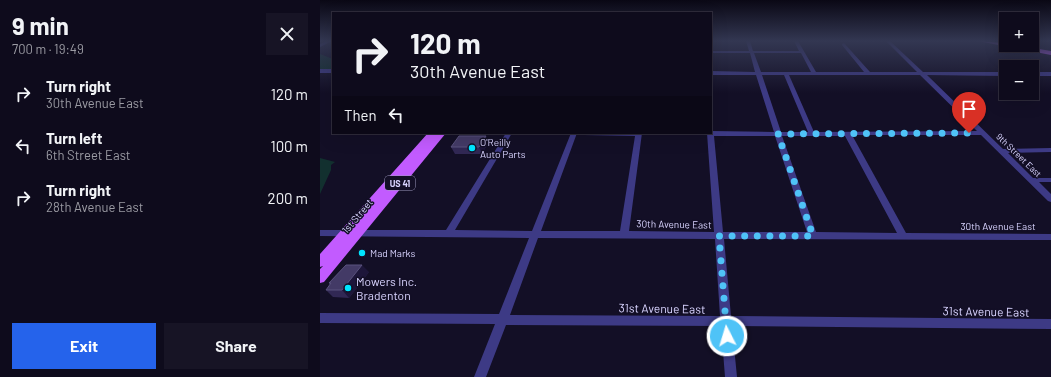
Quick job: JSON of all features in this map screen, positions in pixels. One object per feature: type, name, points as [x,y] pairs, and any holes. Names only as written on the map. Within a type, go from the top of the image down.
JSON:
[{"type":"main road","name":"1st Street","points":[[320,278],[406,176],[436,134]]},
{"type":"main road","name":"1st Street","points":[[320,262],[436,134]]},
{"type":"street","points":[[754,59],[813,236]]},
{"type":"street","points":[[807,59],[815,74]]},
{"type":"street","points":[[856,59],[868,74]]},
{"type":"street","name":"9th Street East","points":[[907,59],[1051,199]]},
{"type":"street","points":[[320,71],[332,71]]},
{"type":"street","points":[[712,73],[999,74]]},
{"type":"street","points":[[786,74],[812,134]]},
{"type":"street","points":[[1039,74],[1051,74]]},
{"type":"street","points":[[731,377],[710,134],[983,133]]},
{"type":"street","points":[[448,234],[508,134]]},
{"type":"street","points":[[480,377],[574,134]]},
{"type":"street","points":[[624,234],[639,134]]},
{"type":"street","points":[[848,134],[904,237]]},
{"type":"street","points":[[1002,151],[1051,150]]},
{"type":"street","points":[[1031,180],[1051,180]]},
{"type":"street","name":"30th Avenue East","points":[[320,233],[1051,238]]},
{"type":"street","name":"31st Avenue East","points":[[320,318],[1051,324]]},
{"type":"green space","points":[[320,59],[332,59],[332,70],[320,70]]},
{"type":"green space","points":[[320,158],[335,162],[331,165],[331,170],[320,194]]},
{"type":"building","points":[[459,136],[486,136],[479,147],[451,147]]},
{"type":"building","points":[[346,265],[362,265],[342,290],[326,290],[331,283],[329,283]]},
{"type":"place","name":"O'Reilly Auto Parts","points":[[472,148]]},
{"type":"place","name":"Mad Marks","points":[[362,253]]},
{"type":"place","name":"Mowers Inc. Bradenton","points":[[348,288]]},
{"type":"route","points":[[727,336],[719,236],[813,236],[778,134],[969,133]]}]
